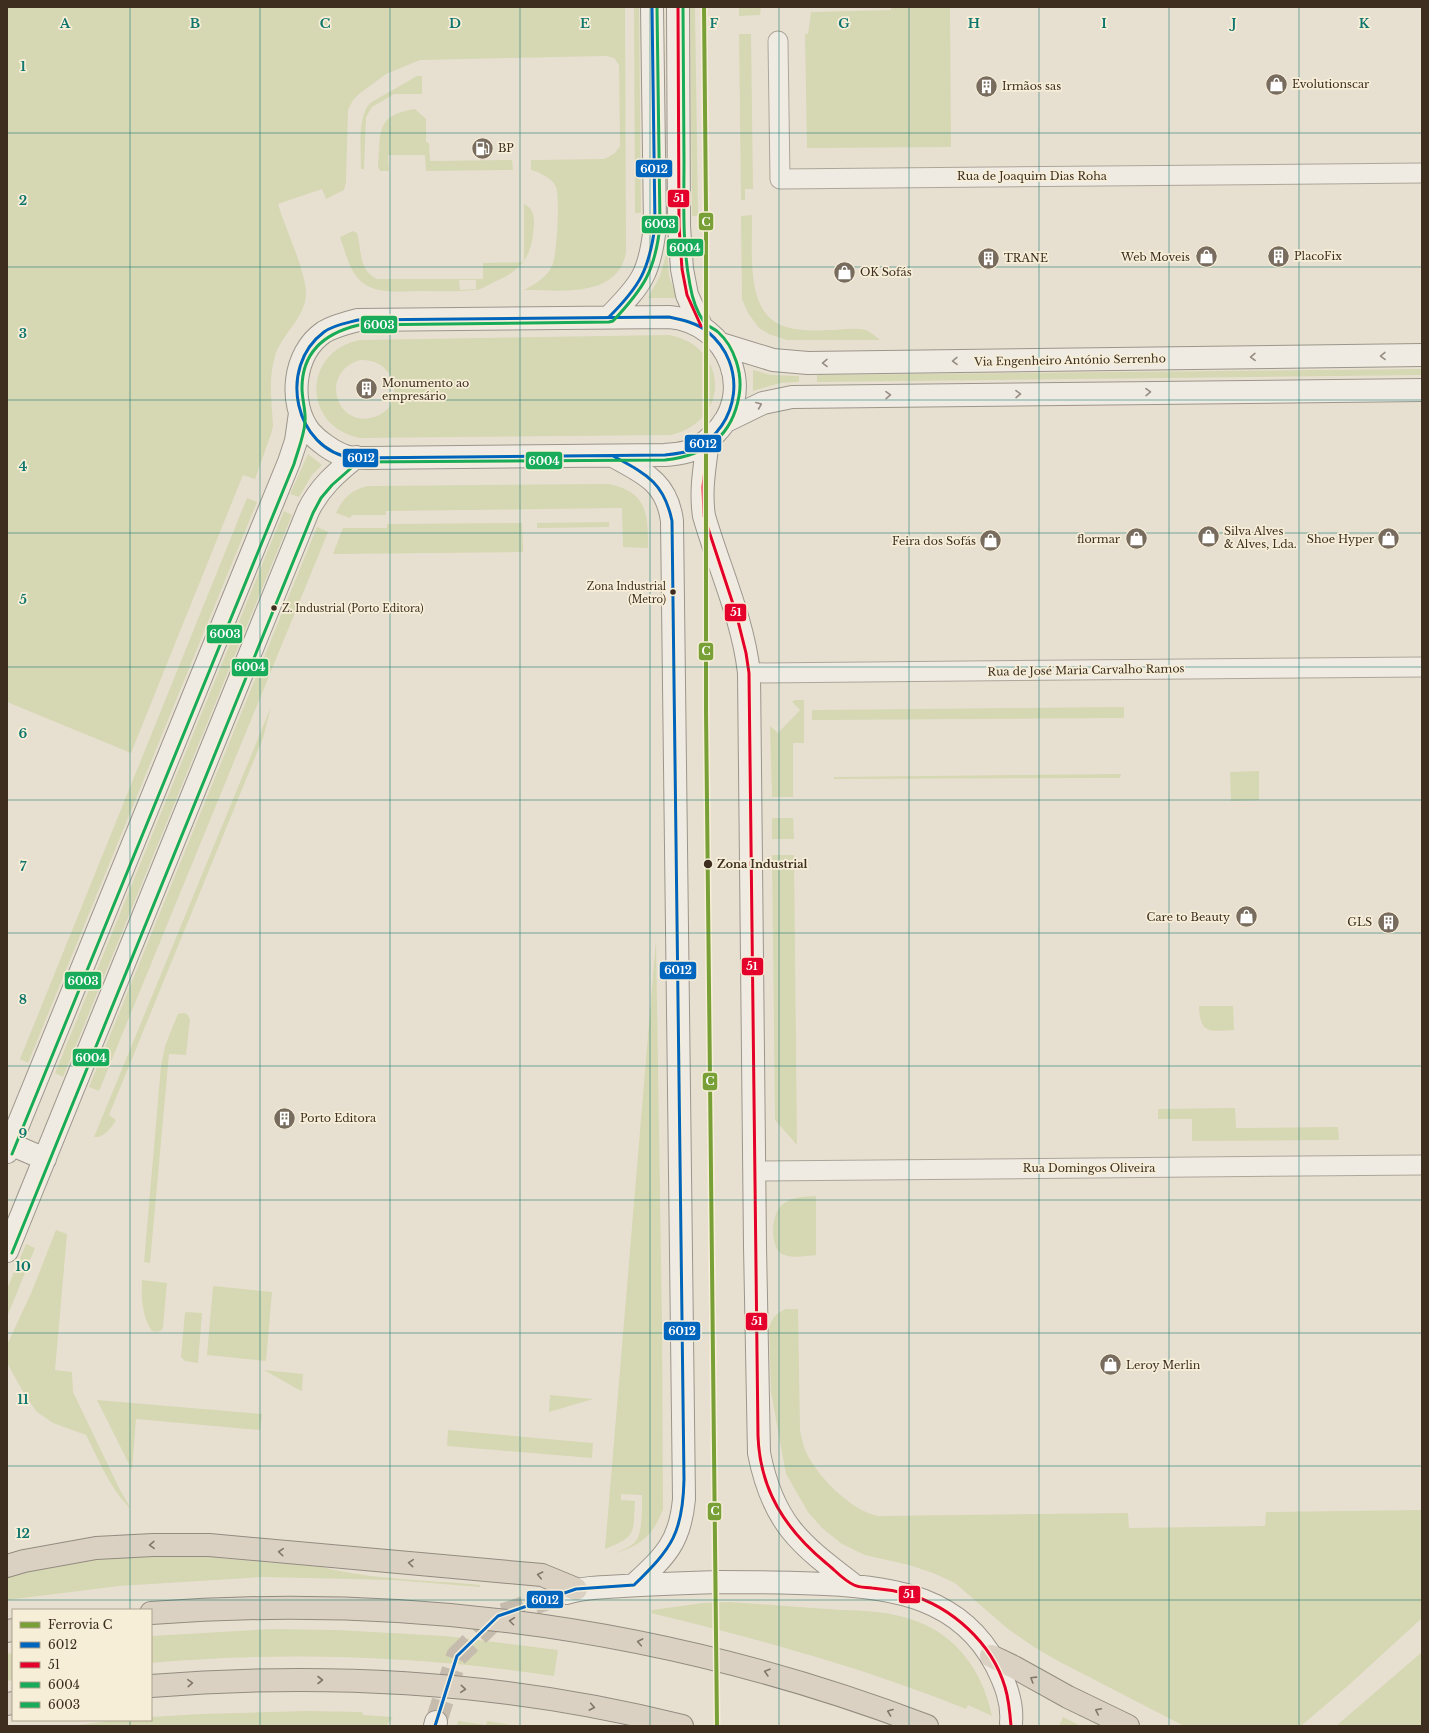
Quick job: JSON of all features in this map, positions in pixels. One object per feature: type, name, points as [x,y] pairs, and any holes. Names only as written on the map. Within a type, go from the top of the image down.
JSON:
[{"type":"highway","points":[[7,1566],[24,1561],[96,1548],[153,1545],[209,1545],[542,1575],[571,1591]]},
{"type":"highway","points":[[152,1613],[247,1607],[355,1608],[438,1613],[548,1625],[655,1645],[748,1667],[876,1707],[927,1726]]},
{"type":"highway","points":[[991,1656],[1068,1697],[1128,1726]]},
{"type":"highway","points":[[152,1686],[257,1680],[362,1681],[506,1693],[569,1702],[682,1726]]},
{"type":"main road","points":[[609,317],[640,284],[649,265],[652,249],[655,226],[652,7]]},
{"type":"main road","points":[[678,7],[679,226],[682,269],[687,295],[701,326]]},
{"type":"main road","points":[[45,1159],[8,1146],[289,462],[296,441],[300,413],[297,395],[298,375],[301,361],[310,346],[323,333],[340,324],[358,320],[609,317],[681,318],[701,326],[716,337],[731,364],[734,386],[731,407],[718,431],[708,440],[692,450],[678,454],[374,458],[345,456],[329,448],[310,432],[300,413]]},
{"type":"main road","name":"Via Engenheiro António Serrenho","points":[[721,344],[773,360],[808,363],[1422,355]]},
{"type":"main road","points":[[724,422],[762,403],[792,397],[1422,390]]},
{"type":"main road","points":[[708,440],[702,484],[704,516],[747,651],[749,673],[759,1453],[764,1478],[775,1506],[785,1523],[810,1551],[855,1586]]},
{"type":"main road","points":[[613,456],[650,477],[660,488],[670,508],[672,521],[684,1498],[680,1524],[673,1543],[663,1556],[634,1585]]},
{"type":"main road","points":[[7,1252],[308,511],[322,488],[337,472],[356,457]]},
{"type":"main road","points":[[571,1591],[634,1585],[695,1582],[791,1582],[855,1586],[894,1591],[923,1600],[949,1613],[971,1631],[991,1656],[1003,1680],[1008,1693],[1012,1723]]},
{"type":"street","name":"Rua de Joaquim Dias Roha","points":[[778,41],[780,178],[1422,173]]},
{"type":"street","name":"Rua de José Maria Carvalho Ramos","points":[[749,673],[1422,667]]},
{"type":"street","name":"Rua Domingos Oliveira","points":[[755,1171],[1422,1165]]},
{"type":"green space","points":[[7,7],[625,7],[626,252],[621,267],[612,278],[599,285],[585,289],[553,291],[524,290],[536,283],[550,270],[554,260],[557,226],[558,202],[556,187],[548,178],[531,170],[531,160],[605,159],[615,153],[620,146],[619,65],[614,58],[607,56],[420,60],[386,74],[359,94],[353,100],[348,110],[346,182],[344,190],[326,199],[322,189],[278,204],[303,274],[306,294],[305,303],[298,319],[278,348],[275,356],[271,382],[273,426],[271,434],[255,479],[243,475],[131,753],[7,702]]},
{"type":"green space","points":[[634,7],[639,7],[641,213],[635,213]]},
{"type":"green space","points":[[690,7],[695,7],[698,216],[692,216]]},
{"type":"green space","points":[[739,7],[761,7],[760,15],[739,16]]},
{"type":"green space","points":[[891,7],[950,7],[951,147],[807,148],[805,34],[808,34],[811,12],[891,10]]},
{"type":"green space","points":[[739,34],[751,34],[753,189],[745,189],[745,200],[741,200]]},
{"type":"green space","points":[[417,76],[422,76],[422,94],[394,94],[372,107],[366,117],[364,169],[361,169],[361,125],[366,109],[370,103]]},
{"type":"green space","points":[[415,109],[426,119],[426,142],[429,143],[430,161],[512,160],[513,170],[426,171],[425,155],[388,155],[389,171],[380,171],[378,167],[379,144],[383,127],[393,116]]},
{"type":"green space","points":[[524,204],[532,212],[534,224],[531,245],[524,261]]},
{"type":"green space","points":[[752,215],[753,278],[756,294],[762,308],[771,319],[783,326],[800,330],[861,329],[869,332],[880,340],[787,340],[769,334],[759,328],[748,313],[742,299],[741,216]]},
{"type":"green space","points":[[353,231],[357,233],[364,265],[371,275],[377,279],[483,279],[483,263],[523,262],[513,272],[477,290],[384,291],[369,287],[358,279],[348,262],[340,237]],"holes":[[[459,280],[476,280],[476,289],[460,290]]]},
{"type":"green space","points":[[667,251],[669,276],[677,298],[648,298],[660,276]]},
{"type":"green space","points":[[669,335],[689,342],[703,353],[712,368],[715,384],[713,400],[704,415],[691,427],[671,435],[359,438],[340,431],[327,419],[319,404],[316,388],[319,372],[328,358],[341,347],[360,340]],"holes":[[[360,360],[373,362],[384,367],[390,376],[394,386],[394,396],[390,406],[382,414],[370,418],[358,418],[348,414],[341,406],[337,396],[336,385],[340,375],[348,366]]]},
{"type":"green space","points":[[1422,369],[1422,375],[817,382],[817,375]]},
{"type":"green space","points":[[753,370],[771,375],[799,376],[799,382],[780,383],[753,391]]},
{"type":"green space","points":[[308,454],[322,465],[312,475],[299,497],[290,494]]},
{"type":"green space","points":[[609,484],[632,493],[643,507],[646,515],[648,548],[623,547],[622,508],[386,511],[386,515],[352,515],[350,518],[336,513],[341,503],[348,495],[362,487],[368,486]]},
{"type":"green space","points":[[247,498],[257,502],[28,1063],[20,1059]]},
{"type":"green space","points":[[284,511],[292,515],[63,1077],[55,1073]]},
{"type":"green space","points":[[609,522],[609,527],[537,528],[537,523]]},
{"type":"green space","points":[[522,523],[523,552],[333,554],[343,528],[387,528],[387,524]]},
{"type":"green space","points":[[317,527],[328,532],[99,1091],[89,1087]]},
{"type":"green space","points":[[795,700],[804,700],[804,743],[793,743],[793,797],[772,797],[770,726],[778,733],[800,710],[792,702]]},
{"type":"green space","points":[[271,707],[263,738],[109,1115],[116,1120],[104,1134],[94,1137]]},
{"type":"green space","points":[[1124,707],[1124,718],[812,720],[812,710]]},
{"type":"green space","points":[[1259,771],[1259,800],[1231,801],[1230,772]]},
{"type":"green space","points":[[1121,774],[1120,778],[834,779],[834,777]]},
{"type":"green space","points":[[772,818],[793,818],[794,839],[772,839]]},
{"type":"green space","points":[[772,855],[794,855],[797,1145],[775,1120]]},
{"type":"green space","points":[[656,940],[662,1322],[663,1509],[656,1525],[646,1537],[633,1546],[616,1553],[635,1542],[638,1538],[642,1520],[642,1495],[621,1494],[621,1500],[635,1501],[633,1527],[628,1537],[623,1541],[605,1549]]},
{"type":"green space","points":[[1199,1006],[1233,1006],[1234,1030],[1218,1031],[1204,1027],[1201,1022]]},
{"type":"green space","points":[[178,1014],[187,1014],[190,1019],[186,1055],[169,1054],[150,1263],[144,1262],[161,1066],[165,1046],[177,1016]]},
{"type":"green space","points":[[1235,1108],[1236,1128],[1338,1127],[1339,1140],[1192,1141],[1192,1119],[1158,1119],[1158,1109]]},
{"type":"green space","points":[[816,1196],[816,1255],[795,1257],[782,1254],[778,1250],[773,1237],[774,1221],[779,1208],[787,1201],[799,1197]]},
{"type":"green space","points":[[56,1230],[67,1234],[55,1370],[72,1372],[73,1392],[120,1490],[131,1509],[117,1493],[100,1464],[86,1435],[53,1423],[37,1412],[26,1397],[7,1363],[7,1345],[32,1291]]},
{"type":"green space","points":[[26,1244],[35,1248],[7,1317],[7,1289]]},
{"type":"green space","points":[[142,1280],[167,1283],[163,1327],[162,1330],[157,1332],[152,1331],[144,1313]]},
{"type":"green space","points":[[213,1286],[272,1292],[266,1361],[207,1355]]},
{"type":"green space","points":[[786,1309],[798,1309],[800,1431],[805,1450],[818,1472],[836,1492],[858,1508],[879,1516],[1128,1513],[1129,1528],[1265,1526],[1266,1512],[1422,1510],[1422,1618],[1350,1684],[1301,1726],[1184,1726],[1034,1647],[1008,1629],[955,1583],[933,1573],[909,1565],[865,1555],[842,1544],[822,1528],[808,1512],[786,1474],[771,1392],[769,1328],[775,1316]]},
{"type":"green space","points":[[185,1312],[202,1313],[198,1363],[185,1361],[181,1357]]},
{"type":"green space","points":[[264,1370],[303,1374],[302,1391],[299,1390]]},
{"type":"green space","points":[[550,1395],[593,1399],[549,1412]]},
{"type":"green space","points":[[97,1400],[262,1414],[260,1430],[136,1419],[132,1470]]},
{"type":"green space","points":[[448,1430],[593,1443],[592,1458],[447,1446]]},
{"type":"green space","points":[[133,1555],[209,1556],[322,1567],[361,1575],[480,1585],[480,1587],[394,1580],[263,1577],[119,1586],[7,1600],[7,1576],[70,1563]]},
{"type":"green space","points":[[729,1602],[878,1612],[898,1615],[924,1624],[952,1643],[964,1655],[981,1683],[992,1716],[968,1705],[966,1709],[888,1680],[810,1655],[651,1613],[652,1610],[703,1603]]},
{"type":"green space","points":[[273,1629],[336,1630],[446,1636],[558,1650],[554,1676],[454,1664],[353,1658],[252,1657],[152,1663],[152,1636]]},
{"type":"green space","points":[[1422,1652],[1422,1726],[1336,1726]]},
{"type":"green space","points":[[12,1653],[12,1680],[7,1681],[7,1654]]},
{"type":"green space","points":[[306,1711],[362,1712],[363,1715],[393,1717],[386,1726],[69,1726],[111,1721],[152,1721],[152,1717]]},
{"type":"green space","points":[[1063,1717],[1081,1726],[1059,1726]]},
{"type":"green space","points":[[458,1721],[486,1725],[487,1721],[517,1726],[457,1726]]},
{"type":"tunnel","points":[[436,1722],[457,1656],[498,1616],[566,1593]]},
{"type":"rail line","name":"C","points":[[704,7],[706,209],[706,711],[717,1726]]},
{"type":"transit line","name":"6012","points":[[609,317],[636,286],[646,266],[653,241],[655,226],[652,7]]},
{"type":"transit line","name":"6003","points":[[12,1154],[294,464],[305,422],[302,392],[303,375],[311,354],[326,339],[347,328],[359,325],[613,321],[633,299],[646,278],[651,267],[658,242],[660,226],[657,7]]},
{"type":"transit line","name":"51","points":[[678,7],[679,226],[682,269],[687,295],[701,326]]},
{"type":"transit line","name":"6004","points":[[12,1253],[313,513],[321,498],[332,485],[358,462],[665,460],[679,458],[704,449],[714,442],[730,423],[739,396],[739,370],[729,345],[724,338],[704,322],[699,314],[691,290],[687,270],[684,208],[683,7]]},
{"type":"transit line","name":"6012","points":[[669,317],[695,324],[708,332],[721,346],[729,361],[733,377],[733,394],[729,411],[722,426],[710,439],[695,449],[684,452],[665,455],[353,458],[333,452],[317,440],[306,424],[299,405],[297,385],[300,365],[309,347],[324,332],[340,324],[358,320],[669,317]]},
{"type":"transit line","name":"51","points":[[708,440],[703,487],[704,516],[736,613],[746,653],[749,673],[758,1436],[764,1474],[777,1507],[787,1522],[811,1550],[839,1575],[858,1587],[899,1592],[924,1600],[940,1608],[968,1629],[991,1656],[999,1671],[1005,1687],[1010,1711],[1011,1726]]},
{"type":"transit line","name":"6012","points":[[435,1726],[457,1656],[498,1616],[576,1589],[634,1585],[658,1560],[666,1549],[678,1527],[681,1513],[684,1479],[672,521],[669,508],[659,488],[644,474],[613,456]]},
{"type":"place","name":"Evolutionscar","points":[[1277,84]]},
{"type":"place","name":"Irmãos sas","points":[[987,86]]},
{"type":"place","name":"BP","points":[[482,148]]},
{"type":"place","name":"PlacoFix","points":[[1279,256]]},
{"type":"place","name":"Web Moveis","points":[[1206,257]]},
{"type":"place","name":"TRANE","points":[[989,258]]},
{"type":"place","name":"OK Sofás","points":[[844,272]]},
{"type":"place","name":"Monumento ao empresário","points":[[366,389]]},
{"type":"place","name":"Silva Alves & Alves, Lda.","points":[[1208,537]]},
{"type":"place","name":"flormar","points":[[1136,539]]},
{"type":"place","name":"Shoe Hyper","points":[[1389,539]]},
{"type":"place","name":"Feira dos Sofás","points":[[991,541]]},
{"type":"place","name":"Zona Industrial (Metro)","points":[[673,592]]},
{"type":"place","name":"Z. Industrial (Porto Editora)","points":[[274,608]]},
{"type":"place","name":"Zona Industrial","points":[[708,864]]},
{"type":"place","name":"Care to Beauty","points":[[1246,917]]},
{"type":"place","name":"GLS","points":[[1388,922]]},
{"type":"place","name":"Porto Editora","points":[[284,1118]]},
{"type":"place","name":"Leroy Merlin","points":[[1111,1365]]}]
